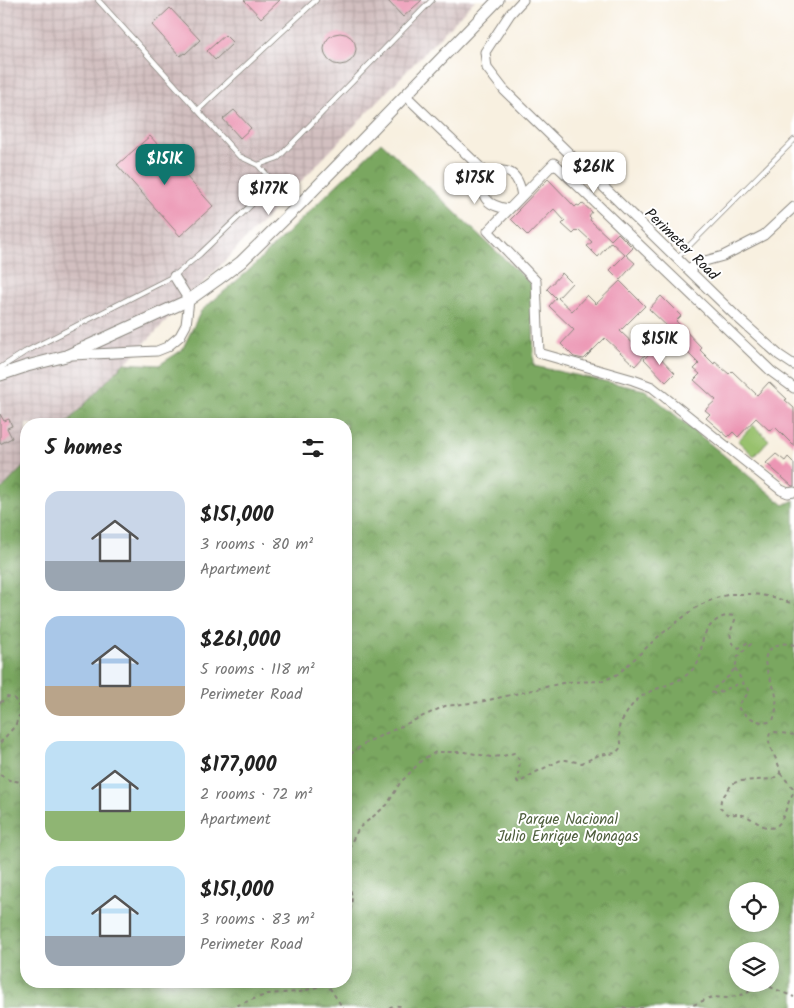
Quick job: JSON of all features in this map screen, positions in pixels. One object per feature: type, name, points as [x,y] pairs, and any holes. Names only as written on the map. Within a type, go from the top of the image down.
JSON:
[{"type":"street","points":[[0,375],[66,356],[189,300],[241,262],[406,96],[498,0]]},
{"type":"street","name":"Perimeter Road","points":[[523,0],[510,14],[485,52],[487,68],[504,90],[688,269],[780,355],[794,365]]},
{"type":"street","points":[[406,96],[485,172]]},
{"type":"street","points":[[794,388],[772,372],[554,163],[488,231],[536,281],[539,353],[652,387],[781,490],[788,493],[794,492]]},
{"type":"street","points":[[485,172],[508,171],[518,182],[522,196]]},
{"type":"street","points":[[485,172],[482,194],[495,206],[509,209]]},
{"type":"street","points":[[688,269],[698,263],[723,256],[764,235],[794,207]]},
{"type":"street","points":[[66,356],[157,351],[167,348],[180,336],[186,325],[189,300],[174,276]]},
{"type":"lane","points":[[0,368],[25,352],[174,276],[200,254],[274,183],[258,165],[239,156],[98,0]]},
{"type":"lane","points":[[198,110],[316,0]]},
{"type":"lane","points":[[258,165],[278,158],[432,0]]},
{"type":"lane","points":[[677,258],[794,140]]},
{"type":"path","points":[[352,754],[365,743],[445,706],[480,702],[567,682],[603,681],[618,674],[680,618],[716,598],[731,594],[754,594],[794,604]]},
{"type":"path","points":[[352,841],[362,824],[387,805],[400,783],[415,766],[436,752],[465,752],[491,757],[514,753],[520,761],[517,781],[519,783],[522,783],[534,773],[561,760],[582,763],[599,756],[616,753],[621,747],[620,722],[632,705],[643,694],[666,686],[693,670],[700,658],[702,640],[708,629],[718,620],[729,616],[734,616],[736,620],[730,633],[732,643],[739,648],[748,642],[751,644],[738,656],[735,668],[712,692],[716,694],[743,683]]},
{"type":"path","points":[[735,668],[748,690],[746,696],[739,704],[739,710],[764,723],[770,722],[775,713],[776,695],[765,666],[765,659],[768,651],[778,645],[794,645]]},
{"type":"path","points":[[0,703],[7,697],[14,698],[20,708]]},
{"type":"path","points":[[0,743],[15,726],[20,715]]},
{"type":"path","points":[[780,773],[773,779],[739,781],[732,784],[721,800],[720,808],[726,814],[740,814],[763,827],[773,828],[781,820],[794,791],[780,773],[780,766],[771,749],[769,736],[770,733],[775,732],[794,736]]},
{"type":"path","points":[[0,775],[9,780],[20,782]]},
{"type":"path","points":[[686,1008],[712,997],[726,998],[746,994],[756,988],[770,987],[794,997]]},
{"type":"path","points":[[229,1008],[268,994],[300,992],[310,988]]},
{"type":"path","points":[[330,988],[343,1008]]},
{"type":"path","points":[[389,1008],[401,1006],[404,1008]]},
{"type":"path","points":[[622,1008],[643,1008]]},
{"type":"shaded area","points":[[0,0],[475,0],[72,418],[20,418],[20,470],[0,491]]},
{"type":"green space","name":"Parque Nacional Julio Enrique Monagas","points":[[381,142],[532,285],[534,366],[645,390],[784,505],[794,500],[794,1008],[0,1008],[0,491],[20,470],[20,988],[352,988],[352,418],[72,418],[124,363],[159,365],[182,350],[201,311],[247,272]]},
{"type":"green space","points":[[753,425],[769,440],[754,456],[738,441]]},
{"type":"building","points":[[244,0],[280,0],[261,18]]},
{"type":"building","points":[[387,0],[422,0],[403,17]]},
{"type":"building","points":[[170,8],[200,40],[185,54],[180,56],[152,25]]},
{"type":"building","points":[[340,33],[352,37],[356,49],[352,61],[340,65],[328,61],[324,49],[328,37]]},
{"type":"building","points":[[225,35],[233,43],[215,60],[207,51]]},
{"type":"building","points":[[234,110],[251,128],[240,138],[223,119]]},
{"type":"building","points":[[150,136],[213,206],[180,236],[117,165]]},
{"type":"building","points":[[548,179],[575,207],[582,203],[592,212],[589,216],[590,220],[611,240],[618,233],[633,248],[626,255],[635,263],[620,280],[610,270],[625,255],[611,242],[598,257],[587,246],[592,242],[579,230],[573,234],[562,224],[565,221],[554,209],[528,236],[511,219]]},
{"type":"building","points":[[562,273],[572,283],[558,298],[572,311],[587,295],[596,304],[620,281],[645,306],[620,331],[645,355],[635,366],[605,338],[584,359],[574,357],[561,344],[574,330],[549,306],[556,298],[547,289]]},
{"type":"building","points":[[661,296],[681,316],[676,321],[702,348],[700,350],[714,364],[715,362],[729,374],[732,371],[757,395],[769,382],[787,399],[785,400],[794,408],[794,446],[775,427],[770,431],[756,418],[738,437],[733,432],[728,437],[706,418],[710,414],[705,410],[716,400],[694,380],[700,374],[694,369],[699,364],[670,335],[673,332],[649,309]]},
{"type":"building","points":[[653,350],[675,373],[666,382],[644,359]]},
{"type":"building","points":[[0,414],[4,421],[9,419],[12,426],[7,428],[12,438],[0,444]]},
{"type":"building","points":[[776,454],[785,461],[788,457],[794,463],[794,486],[766,463]]}]
